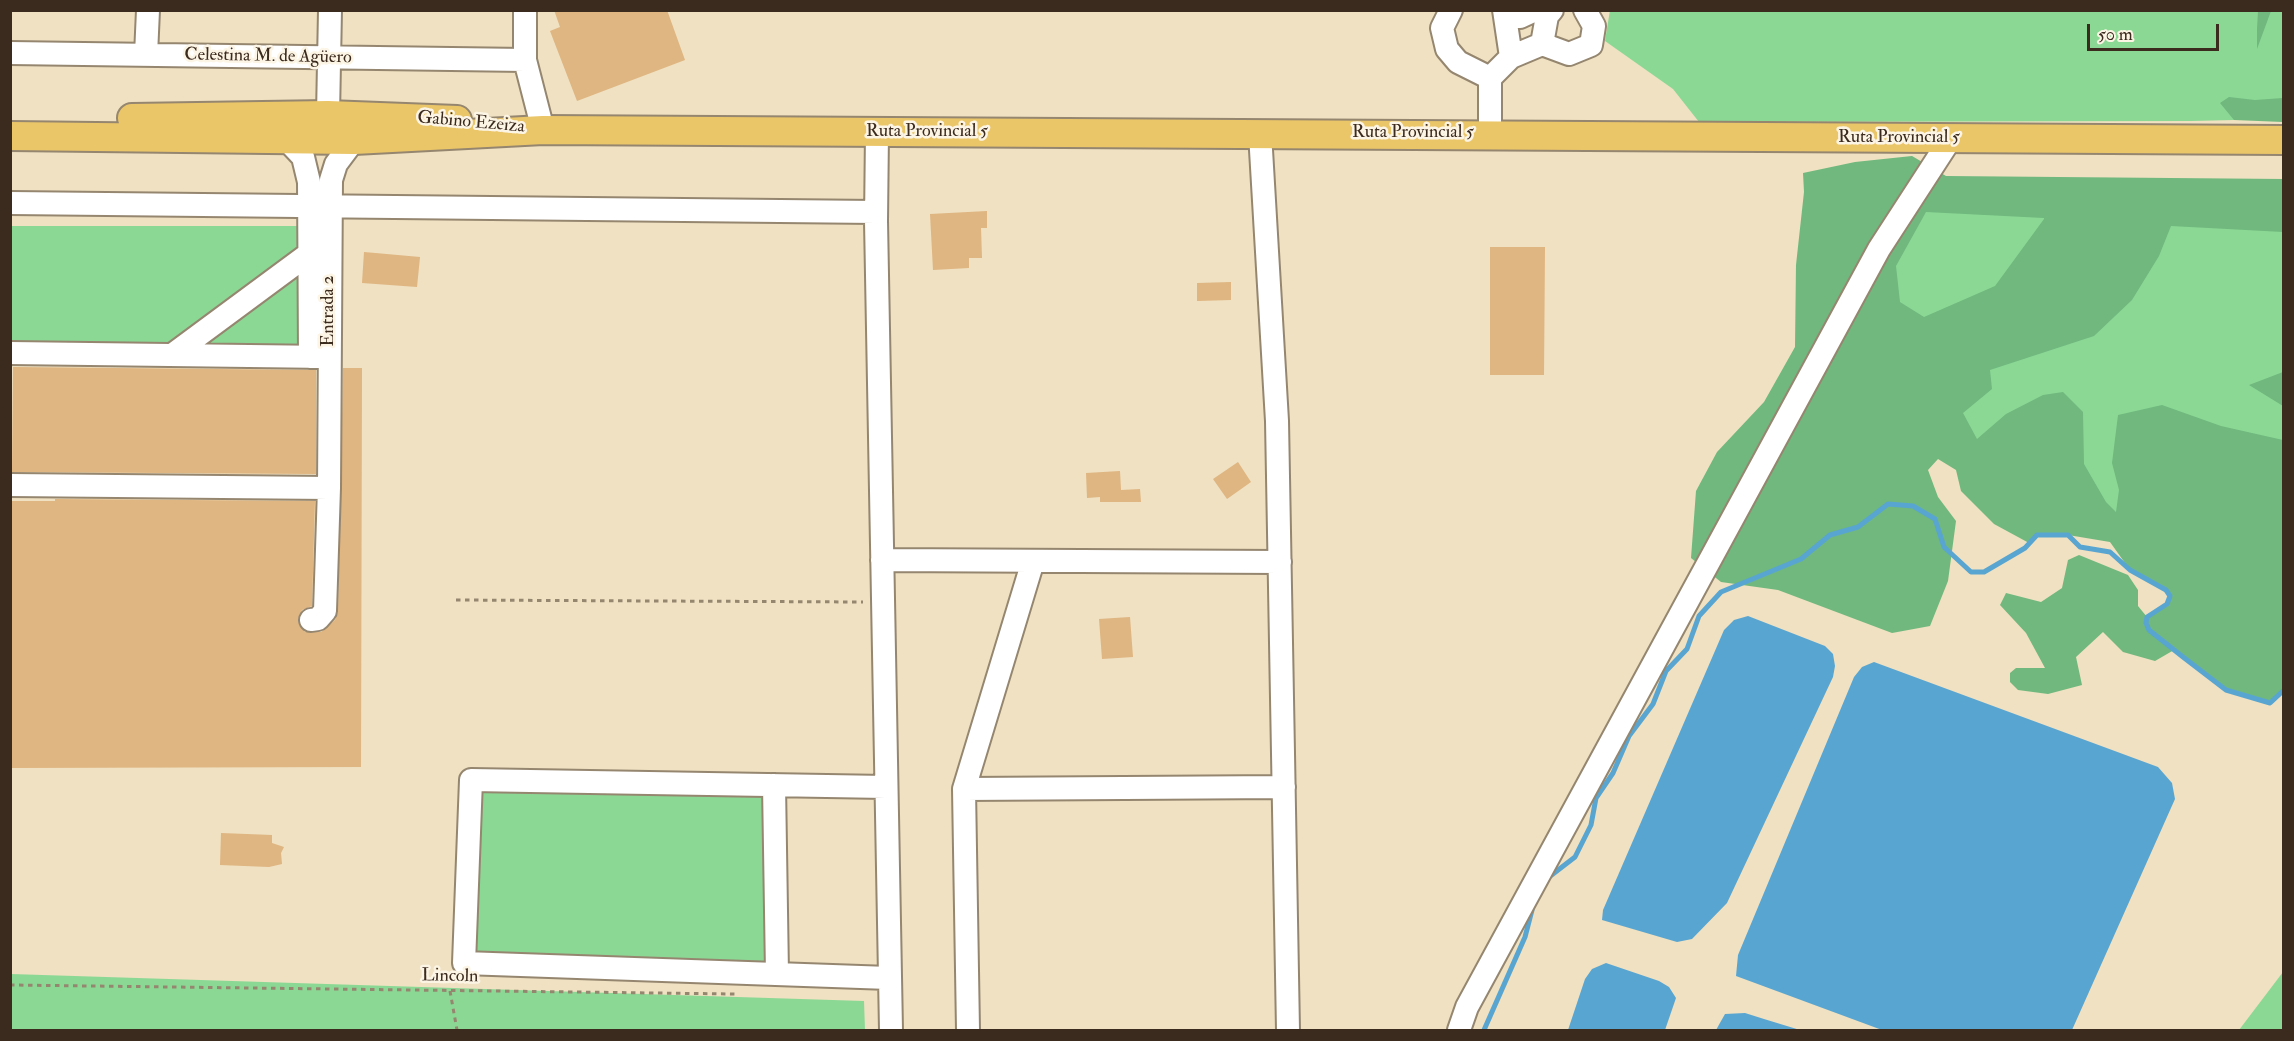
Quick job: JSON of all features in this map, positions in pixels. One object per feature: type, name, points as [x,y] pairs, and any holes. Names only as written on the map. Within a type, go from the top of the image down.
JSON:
[{"type":"main road","name":"Gabino Ezeiza","points":[[10,117],[328,115],[474,122],[543,130]]},
{"type":"main road","name":"Gabino Ezeiza","points":[[10,136],[354,140],[543,130]]},
{"type":"main road","name":"Ruta Provincial 5","points":[[543,130],[1266,132],[2283,140]]},
{"type":"street","points":[[146,55],[148,10]]},
{"type":"street","points":[[328,115],[330,10]]},
{"type":"street","points":[[525,10],[525,60],[543,130]]},
{"type":"street","points":[[1451,10],[1442,28],[1447,49],[1458,62],[1490,78]]},
{"type":"street","points":[[1490,134],[1490,78],[1511,57],[1542,44],[1569,54],[1591,45],[1594,26],[1585,10]]},
{"type":"street","points":[[1511,57],[1505,13],[1520,17],[1545,12],[1542,44]]},
{"type":"street","name":"Celestina M. de Agüero","points":[[10,53],[525,60]]},
{"type":"street","points":[[878,132],[876,212],[891,1030]]},
{"type":"street","points":[[1266,132],[1269,277],[1277,421],[1288,1030]]},
{"type":"street","name":"Entrada 2","points":[[285,138],[303,157],[329,239],[320,357]]},
{"type":"street","points":[[1459,1030],[1467,1007],[1879,249],[1951,138]]},
{"type":"street","name":"Entrada 2","points":[[311,620],[318,619],[325,612],[329,488],[310,253],[319,207],[336,164],[354,140]]},
{"type":"street","points":[[10,203],[876,212]]},
{"type":"street","points":[[172,355],[329,239]]},
{"type":"street","points":[[10,353],[320,357]]},
{"type":"street","points":[[10,485],[329,488]]},
{"type":"street","points":[[882,560],[1280,562]]},
{"type":"street","points":[[968,1030],[964,789],[1033,561]]},
{"type":"street","points":[[886,787],[471,780],[464,963],[889,978]]},
{"type":"street","points":[[774,785],[777,974]]},
{"type":"street","points":[[964,789],[1284,787]]},
{"type":"path","points":[[456,600],[883,602]]},
{"type":"path","name":"Lincoln","points":[[10,985],[735,994]]},
{"type":"path","points":[[450,990],[457,1030]]},
{"type":"green space","points":[[1610,10],[2283,11],[2283,103],[2238,109],[2234,120],[1699,122],[1673,89],[1605,41]]},
{"type":"green space","points":[[2258,11],[2271,11],[2257,49],[2257,29]]},
{"type":"green space","points":[[2229,97],[2255,100],[2283,98],[2283,122],[2234,120],[2220,103]]},
{"type":"green space","points":[[1912,156],[1946,176],[2283,179],[2283,232],[2171,226],[2159,256],[2132,300],[2094,336],[1990,370],[1992,389],[1963,413],[1977,439],[2006,414],[2043,395],[2063,392],[2083,412],[2084,464],[2106,502],[2116,512],[2119,490],[2112,463],[2118,415],[2162,405],[2221,426],[2283,440],[2284,690],[2270,703],[2226,690],[2174,650],[2155,661],[2123,652],[2103,632],[2076,657],[2082,685],[2048,694],[2018,690],[2010,682],[2010,673],[2016,668],[2045,668],[2026,633],[2000,605],[2006,593],[2041,602],[2062,588],[2068,560],[2079,555],[2128,575],[2138,590],[2138,606],[2147,617],[2167,604],[2169,596],[2166,590],[2130,570],[2110,542],[2068,535],[2037,535],[2029,543],[1994,524],[1961,491],[1956,470],[1938,459],[1928,470],[1938,497],[1956,521],[1948,581],[1930,626],[1892,633],[1778,590],[1721,582],[1691,558],[1696,491],[1717,452],[1764,402],[1795,347],[1796,265],[1804,192],[1803,173],[1855,162]],"holes":[[[1926,212],[2044,218],[1995,286],[1924,317],[1900,302],[1896,266]]]},
{"type":"green space","points":[[1917,204],[2283,215],[2283,474],[2131,534],[1955,445],[1874,304]]},
{"type":"green space","points":[[11,226],[310,226],[310,357],[11,353]]},
{"type":"green space","points":[[2283,372],[2283,406],[2249,385]]},
{"type":"green space","points":[[471,780],[774,785],[777,974],[464,963]]},
{"type":"green space","points":[[2283,972],[2283,1030],[2239,1030]]},
{"type":"green space","points":[[11,974],[864,1001],[865,1030],[11,1030]]},
{"type":"water","points":[[1748,616],[1825,646],[1833,654],[1835,666],[1833,677],[1727,903],[1692,939],[1677,942],[1602,920],[1603,910],[1724,630],[1734,620]]},
{"type":"water","points":[[1874,662],[2158,767],[2172,783],[2175,799],[2072,1030],[1882,1030],[1736,976],[1738,955],[1854,677],[1862,667]]},
{"type":"water","points":[[1606,963],[1659,981],[1669,987],[1676,998],[1665,1030],[1568,1030],[1585,979],[1592,969]]},
{"type":"water","points":[[1745,1013],[1800,1030],[1716,1030],[1725,1014]]},
{"type":"building","points":[[554,10],[667,10],[685,60],[577,101],[550,31],[560,27]]},
{"type":"building","points":[[987,211],[987,228],[981,228],[982,258],[969,258],[969,268],[933,270],[930,214]]},
{"type":"building","points":[[1490,247],[1545,247],[1544,375],[1490,375]]},
{"type":"building","points":[[364,252],[420,257],[417,287],[362,283]]},
{"type":"building","points":[[1231,282],[1231,300],[1197,301],[1197,283]]},
{"type":"building","points":[[13,367],[316,370],[316,474],[12,472]]},
{"type":"building","points":[[343,368],[362,368],[361,767],[10,768],[10,501],[55,501],[55,499],[315,501],[312,606],[302,610],[298,621],[305,632],[321,632],[335,620],[338,611]]},
{"type":"building","points":[[1238,462],[1251,482],[1227,499],[1213,479]]},
{"type":"building","points":[[1120,471],[1121,490],[1140,489],[1141,502],[1100,502],[1100,497],[1087,498],[1086,473]]},
{"type":"building","points":[[1130,617],[1133,657],[1102,659],[1099,619]]},
{"type":"building","points":[[221,833],[272,835],[272,843],[284,847],[281,853],[282,864],[269,867],[220,865]]},
{"type":"waterway","points":[[1549,877],[1575,857],[1591,825],[1596,798],[1613,773],[1629,736],[1653,704],[1666,671],[1687,649],[1699,616],[1721,592],[1801,559],[1830,535],[1858,527],[1888,504],[1913,506],[1935,519],[1944,547],[1971,572],[1984,572],[2025,548],[2037,535],[2068,535],[2080,547],[2110,552],[2130,570],[2166,590],[2170,596],[2167,604],[2147,617],[2146,623],[2149,630],[2183,657],[2226,690],[2270,703],[2284,690]]},
{"type":"waterway","points":[[1484,1030],[1525,937],[1532,910]]}]
